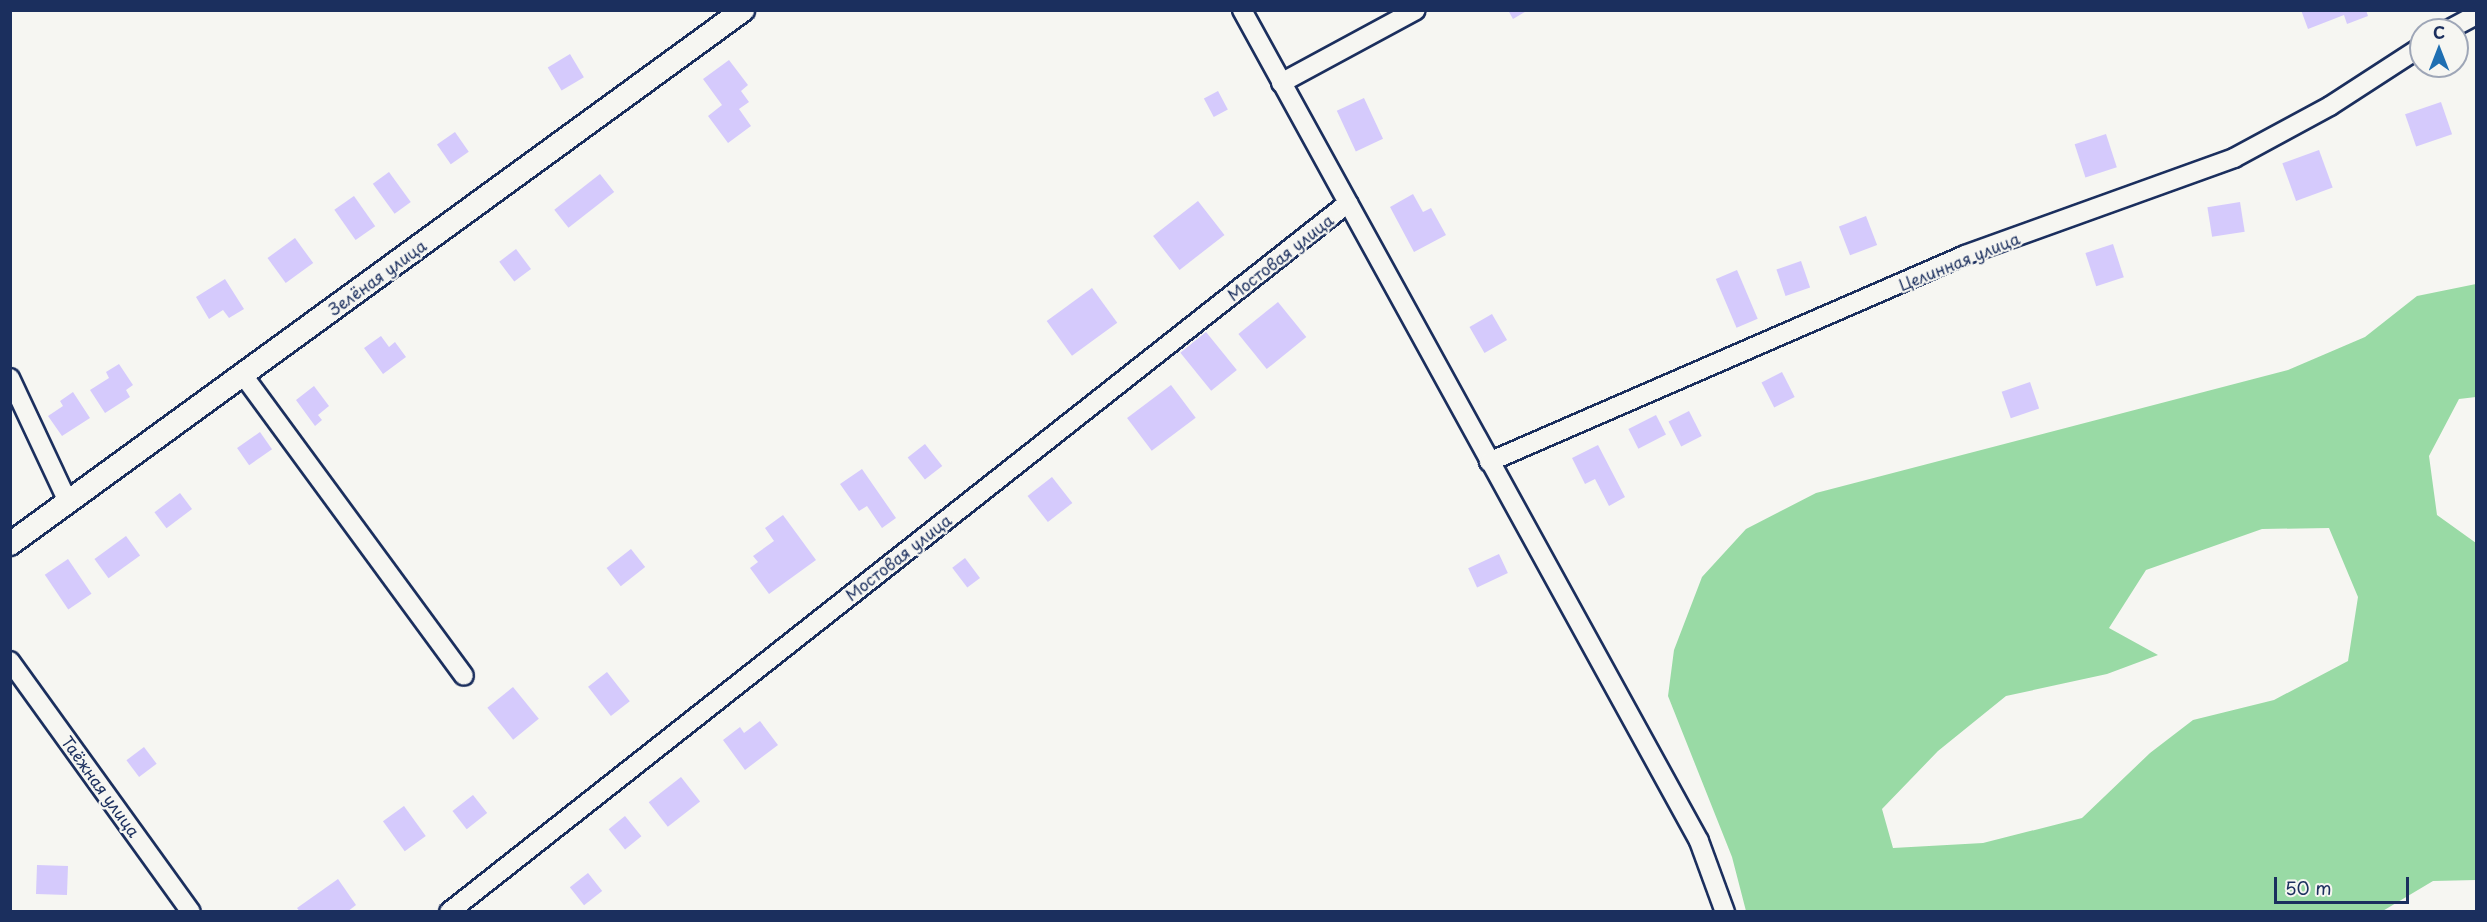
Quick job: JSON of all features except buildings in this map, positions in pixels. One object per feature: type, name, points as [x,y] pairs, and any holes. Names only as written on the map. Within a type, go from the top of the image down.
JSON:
[{"type":"main road","name":"Зелёная улица","points":[[10,544],[743,10]]},
{"type":"street","points":[[1242,10],[1699,841],[1725,912]]},
{"type":"street","points":[[1281,83],[1416,10]]},
{"type":"street","name":"Целинная улица","points":[[1489,462],[1965,255],[2234,158],[2330,106],[2409,55]]},
{"type":"street","name":"Мостовая улица","points":[[449,912],[1348,203]]},
{"type":"street","points":[[243,375],[464,676]]},
{"type":"street","points":[[10,378],[68,502]]},
{"type":"street","name":"Таёжная улица","points":[[10,661],[191,912]]},
{"type":"green space","points":[[2476,284],[2476,397],[2459,399],[2429,456],[2437,515],[2476,543],[2476,880],[2433,881],[2381,912],[1746,911],[1732,857],[1668,696],[1674,650],[1702,577],[1746,529],[1816,493],[2288,370],[2365,337],[2417,296]],"holes":[[[2329,528],[2358,597],[2348,661],[2274,700],[2193,720],[2150,753],[2082,818],[1983,843],[1893,848],[1882,809],[1938,751],[2006,696],[2107,674],[2158,655],[2109,628],[2146,570],[2262,529]]]}]
